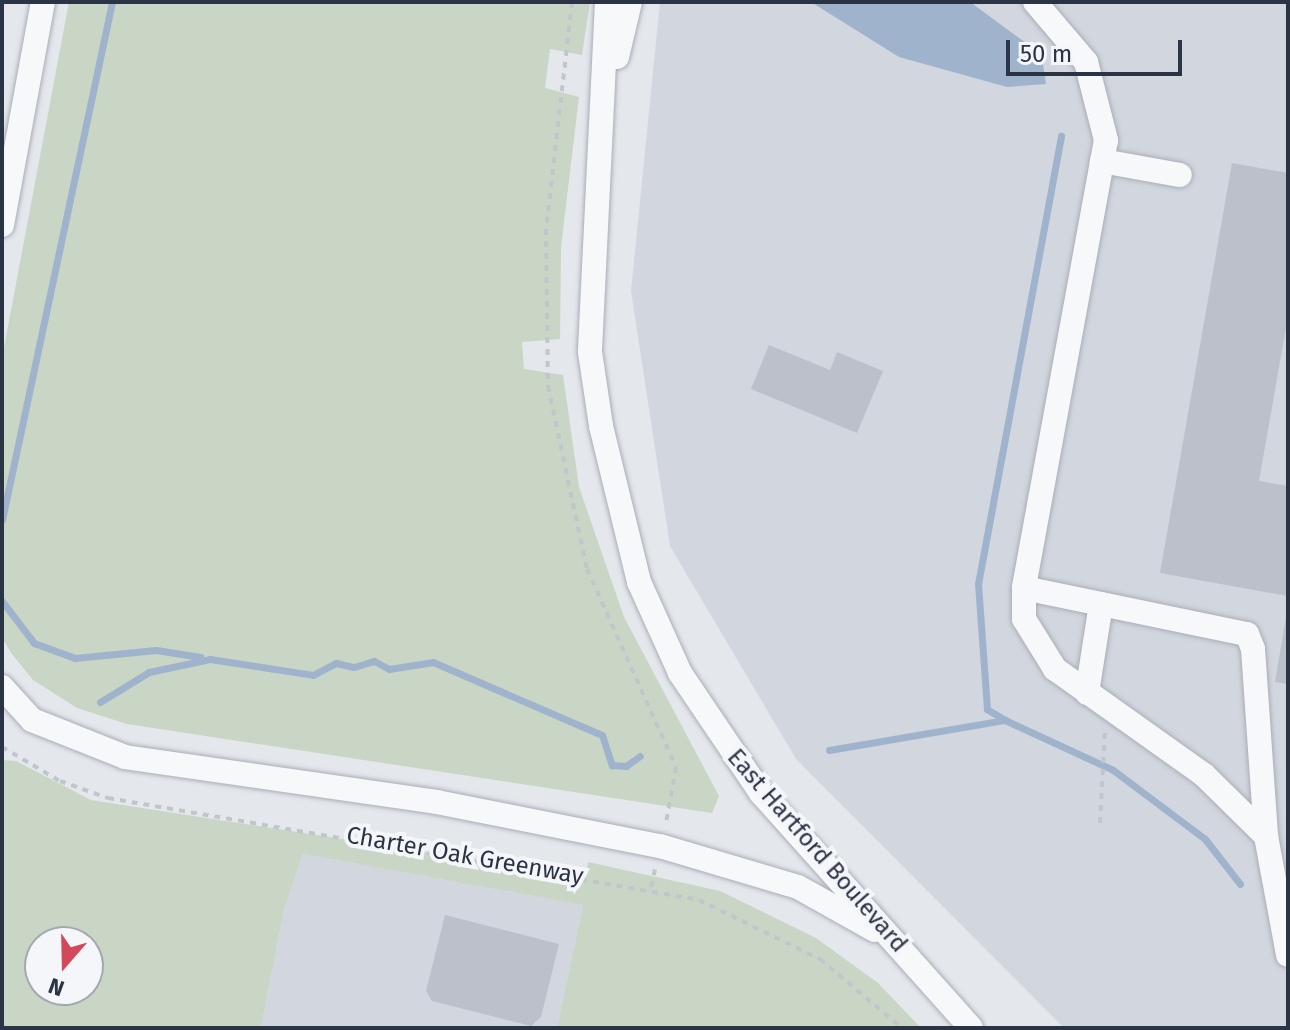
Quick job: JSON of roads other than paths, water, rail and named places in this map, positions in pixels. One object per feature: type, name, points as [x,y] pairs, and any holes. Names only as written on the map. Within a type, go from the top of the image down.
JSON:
[{"type":"street","points":[[2,225],[43,2]]},
{"type":"street","name":"East Hartford Boulevard","points":[[607,2],[606,102],[590,352],[601,426],[639,582],[680,673],[715,730],[761,793],[971,1028]]},
{"type":"street","name":"East Hartford Boulevard","points":[[606,102],[630,2]]},
{"type":"street","points":[[1034,3],[1086,62],[1104,116],[1102,161],[1024,588],[1024,619],[1036,646],[1087,693],[1204,775],[1266,836]]},
{"type":"street","points":[[1102,161],[1180,175]]},
{"type":"street","points":[[1024,588],[1247,634],[1253,649],[1266,836],[1280,872],[1288,955]]},
{"type":"street","points":[[1087,693],[1101,604]]},
{"type":"street","points":[[2,687],[10,712],[125,757],[437,802],[737,866],[798,887],[892,939]]},
{"type":"water","points":[[811,2],[970,2],[1026,43],[1043,65],[1046,84],[1007,87],[899,57]]},
{"type":"waterway","points":[[2,520],[112,2]]},
{"type":"waterway","points":[[1005,720],[987,709],[978,584],[1061,136]]},
{"type":"waterway","points":[[2,601],[34,643],[75,658],[156,650],[200,657]]},
{"type":"waterway","points":[[100,702],[149,672],[210,659],[313,675],[336,663],[354,667],[374,661],[389,669],[433,662],[602,735],[612,765],[626,766],[640,756]]},
{"type":"waterway","points":[[829,750],[1005,720],[1113,770],[1205,839],[1240,884]]}]
